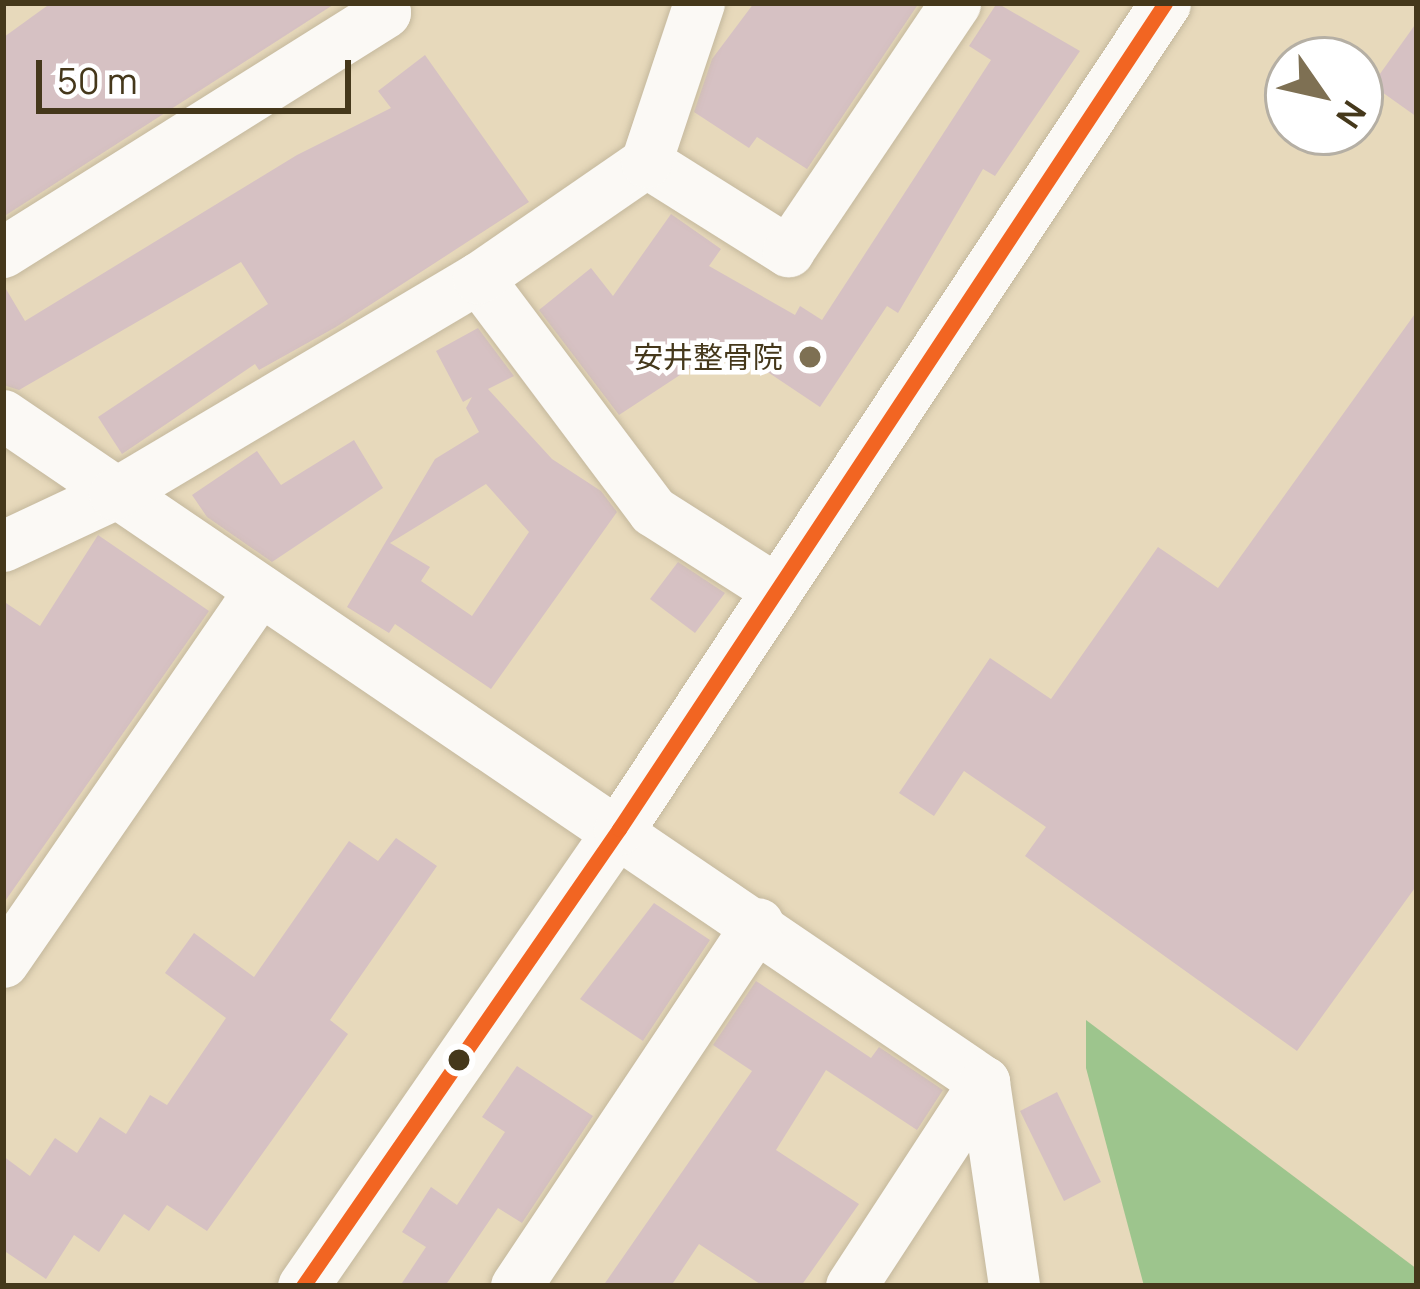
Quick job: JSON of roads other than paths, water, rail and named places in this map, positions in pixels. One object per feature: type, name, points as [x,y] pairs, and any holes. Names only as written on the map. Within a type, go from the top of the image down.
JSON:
[{"type":"street","points":[[3,251],[385,12],[380,3]]},
{"type":"street","points":[[3,546],[114,494],[478,278],[646,162],[699,3]]},
{"type":"street","points":[[646,162],[788,251],[955,3]]},
{"type":"street","points":[[303,1286],[620,829],[1165,3]]},
{"type":"street","points":[[478,278],[652,511],[777,590]]},
{"type":"street","points":[[3,415],[114,494],[758,922],[985,1082],[1014,1286]]},
{"type":"street","points":[[3,962],[260,590]]},
{"type":"street","points":[[516,1286],[758,922]]},
{"type":"street","points":[[851,1286],[985,1082]]},
{"type":"place","name":"安井整骨院","points":[[810,357]]}]
